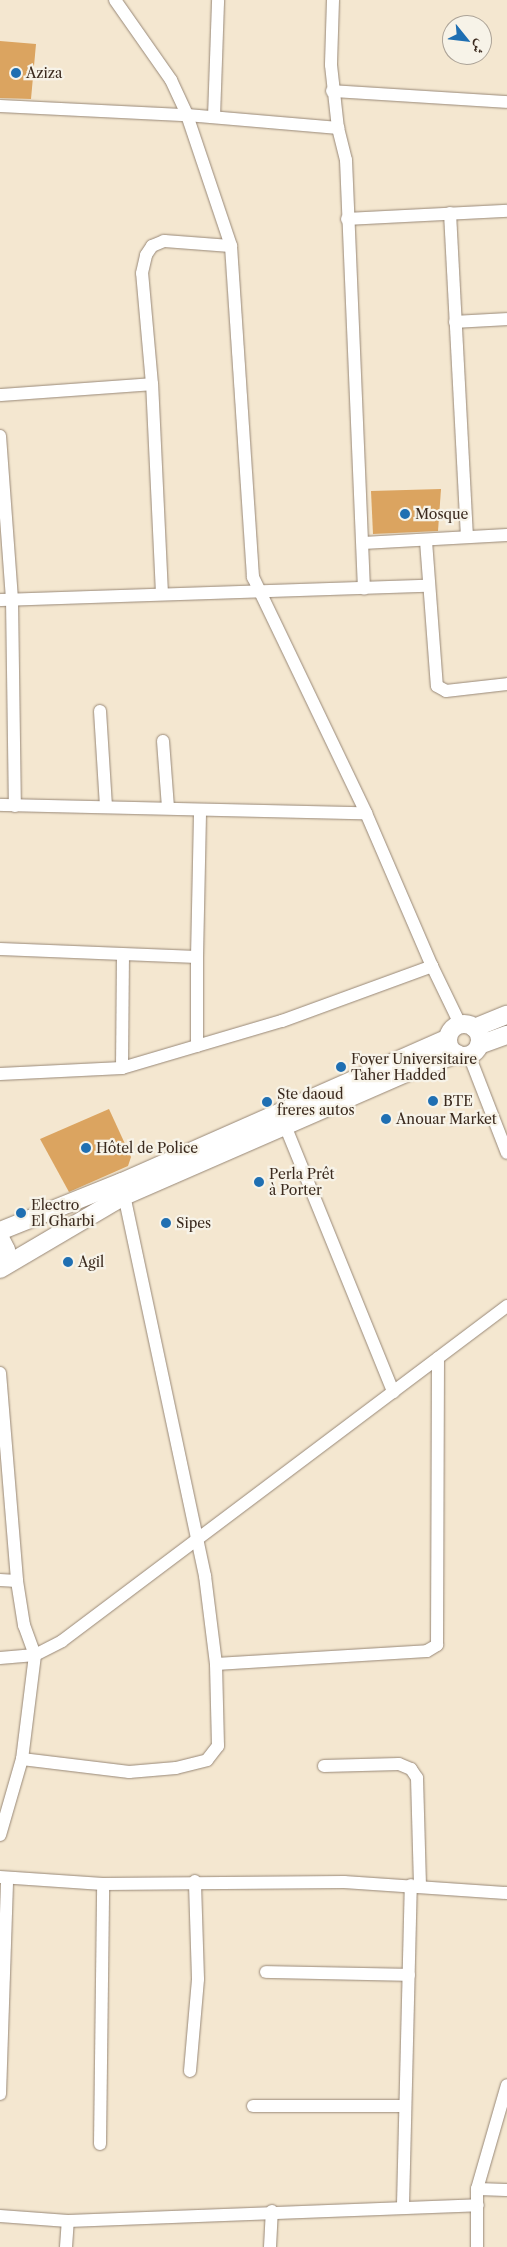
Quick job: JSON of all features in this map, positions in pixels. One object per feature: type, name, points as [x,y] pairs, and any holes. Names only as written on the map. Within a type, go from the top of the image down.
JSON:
[{"type":"main road","points":[[283,1120],[448,1038],[452,1051],[507,1015]]},
{"type":"main road","points":[[0,1230],[123,1189],[283,1120],[413,1070],[468,1041],[507,1035]]},
{"type":"main road","points":[[0,1268],[123,1189]]},
{"type":"main road","points":[[0,1238],[6,1250],[0,1268]]},
{"type":"street","points":[[115,0],[154,52],[187,114],[230,246],[250,558],[259,591],[366,813],[432,966],[468,1041],[507,1153]]},
{"type":"street","points":[[214,117],[218,0]]},
{"type":"street","points":[[333,0],[332,91],[346,160],[364,590]]},
{"type":"street","points":[[332,91],[507,102]]},
{"type":"street","points":[[0,106],[187,114],[338,128]]},
{"type":"street","points":[[347,219],[507,211]]},
{"type":"street","points":[[450,213],[467,537]]},
{"type":"street","points":[[162,594],[152,384],[142,273],[146,255],[152,246],[164,241],[230,246]]},
{"type":"street","points":[[455,322],[507,319]]},
{"type":"street","points":[[0,395],[152,384]]},
{"type":"street","points":[[0,436],[15,806]]},
{"type":"street","points":[[363,543],[507,535]]},
{"type":"street","points":[[426,541],[437,686],[446,691],[507,684]]},
{"type":"street","points":[[6,599],[259,591],[364,590],[428,586]]},
{"type":"street","points":[[100,711],[106,807]]},
{"type":"street","points":[[163,741],[168,808]]},
{"type":"street","points":[[0,805],[366,813]]},
{"type":"street","points":[[197,1046],[200,810]]},
{"type":"street","points":[[0,949],[197,957]]},
{"type":"street","points":[[122,1068],[123,955]]},
{"type":"street","points":[[0,1074],[122,1068],[282,1021],[432,966]]},
{"type":"street","points":[[283,1120],[393,1392]]},
{"type":"street","points":[[22,1759],[129,1772],[176,1768],[207,1760],[218,1746],[216,1664],[205,1576],[195,1541],[123,1189]]},
{"type":"street","points":[[0,1658],[35,1655],[62,1641],[507,1306]]},
{"type":"street","points":[[216,1664],[427,1650],[437,1645],[439,1640],[438,1358]]},
{"type":"street","points":[[0,1373],[4,1461],[17,1581],[24,1625],[35,1655],[22,1759],[0,1835]]},
{"type":"street","points":[[0,1580],[17,1581]]},
{"type":"street","points":[[324,1766],[399,1764],[411,1769],[416,1778],[415,1885],[409,1975],[404,2106],[403,2206]]},
{"type":"street","points":[[0,2094],[4,1877],[103,1884],[195,1881],[415,1885],[507,1893]]},
{"type":"street","points":[[190,2071],[198,1979],[195,1881]]},
{"type":"street","points":[[100,2144],[103,1884]]},
{"type":"street","points":[[266,1972],[409,1975]]},
{"type":"street","points":[[477,2247],[477,2189],[507,2085]]},
{"type":"street","points":[[253,2106],[404,2106]]},
{"type":"street","points":[[477,2189],[507,2190]]},
{"type":"street","points":[[0,2216],[68,2221],[272,2211],[478,2205]]},
{"type":"street","points":[[270,2247],[272,2211]]},
{"type":"street","points":[[66,2247],[68,2221]]},
{"type":"building","name":"Aziza","points":[[0,41],[36,44],[31,99],[0,98]]},
{"type":"building","name":"Mosque","points":[[441,489],[438,531],[373,534],[371,491]]},
{"type":"building","name":"Hôtel de Police","points":[[109,1109],[131,1157],[128,1166],[69,1192],[40,1139]]},
{"type":"place","name":"Aziza","points":[[16,73]]},
{"type":"place","name":"Mosque","points":[[405,514]]},
{"type":"place","name":"Foyer Universitaire Taher Hadded","points":[[341,1067]]},
{"type":"place","name":"BTE","points":[[433,1101]]},
{"type":"place","name":"Ste daoud freres autos","points":[[267,1102]]},
{"type":"place","name":"Anouar Market","points":[[386,1119]]},
{"type":"place","name":"Hôtel de Police","points":[[86,1148]]},
{"type":"place","name":"Perla Prêt à Porter","points":[[259,1182]]},
{"type":"place","name":"Electro El Gharbi","points":[[21,1213]]},
{"type":"place","name":"Sipes","points":[[166,1223]]},
{"type":"place","name":"Agil","points":[[68,1262]]}]
